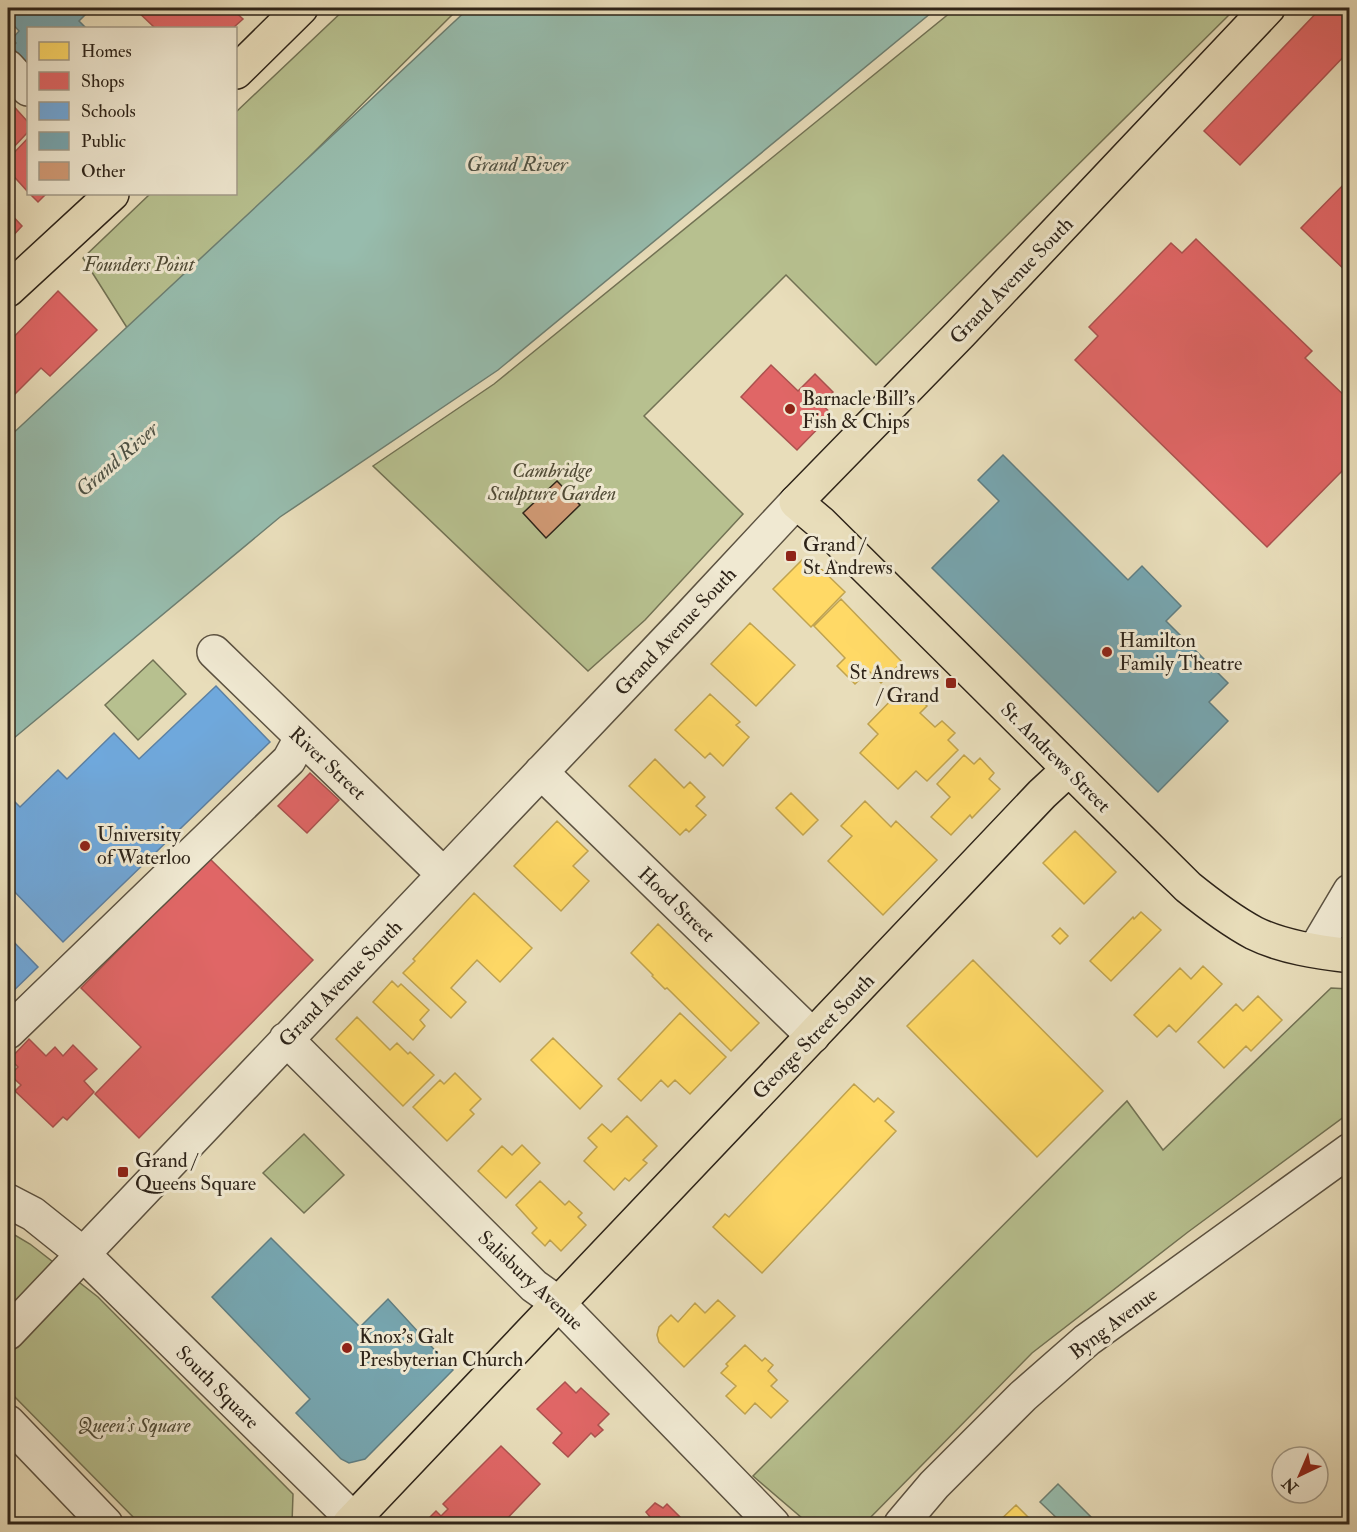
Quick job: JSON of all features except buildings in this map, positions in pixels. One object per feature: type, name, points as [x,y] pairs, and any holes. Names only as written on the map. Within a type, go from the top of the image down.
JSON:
[{"type":"main road","points":[[237,71],[301,8]]},
{"type":"main road","name":"Grand Avenue South","points":[[796,502],[960,334],[1268,8]]},
{"type":"main road","points":[[8,290],[111,195]]},
{"type":"main road","name":"St. Andrews Street","points":[[796,502],[822,523],[1172,872],[1222,914],[1255,933],[1276,941],[1350,956]]},
{"type":"main road","name":"George Street South","points":[[352,1522],[1048,787],[1069,768]]},
{"type":"street","points":[[8,67],[27,87]]},
{"type":"street","name":"Grand Avenue South","points":[[8,1333],[796,502]]},
{"type":"street","name":"River Street","points":[[213,652],[443,874]]},
{"type":"street","points":[[8,1032],[289,760],[301,738]]},
{"type":"street","name":"Hood Street","points":[[541,772],[813,1036]]},
{"type":"street","points":[[1315,950],[1336,911],[1350,891]]},
{"type":"street","name":"Salisbury Avenue","points":[[286,1039],[534,1286],[558,1303],[773,1524]]},
{"type":"street","name":"Byng Avenue","points":[[902,1524],[934,1485],[999,1420],[1087,1340],[1350,1150]]},
{"type":"street","points":[[8,1201],[33,1214],[82,1254]]},
{"type":"street","name":"South Square","points":[[82,1254],[352,1522]]},
{"type":"street","points":[[8,1422],[106,1524]]},
{"type":"green space","name":"Founders Point","points":[[346,8],[459,8],[131,334],[83,258],[149,195],[237,195],[237,111]]},
{"type":"green space","name":"Cambridge Sculpture Garden","points":[[956,8],[1236,8],[876,365],[786,275],[644,416],[743,514],[645,620],[588,671],[373,466],[494,384]]},
{"type":"green space","points":[[153,660],[186,694],[138,740],[105,705]]},
{"type":"green space","points":[[1331,988],[1349,989],[1349,1113],[1188,1232],[1032,1353],[864,1524],[809,1524],[753,1476],[1127,1101],[1163,1150]]},
{"type":"green space","points":[[304,1134],[344,1175],[304,1213],[263,1173]]},
{"type":"green space","name":"Queen's Square","points":[[8,1231],[30,1244],[98,1297],[293,1494],[292,1524],[140,1524],[10,1392],[8,1389]]},
{"type":"water","name":"Grand River","points":[[469,8],[937,8],[498,370],[280,517],[8,743],[8,438]]},
{"type":"water","points":[[1058,1484],[1095,1521],[1091,1524],[1063,1524],[1040,1502]]},
{"type":"place","name":"Barnacle Bill's Fish & Chips","points":[[790,409]]},
{"type":"place","name":"Grand / St Andrews","points":[[791,556]]},
{"type":"place","name":"Hamilton Family Theatre","points":[[1107,652]]},
{"type":"place","name":"St Andrews / Grand","points":[[951,683]]},
{"type":"place","name":"University of Waterloo","points":[[85,846]]},
{"type":"place","name":"Grand / Queens Square","points":[[123,1172]]},
{"type":"place","name":"Knox's Galt Presbyterian Church","points":[[347,1348]]}]
